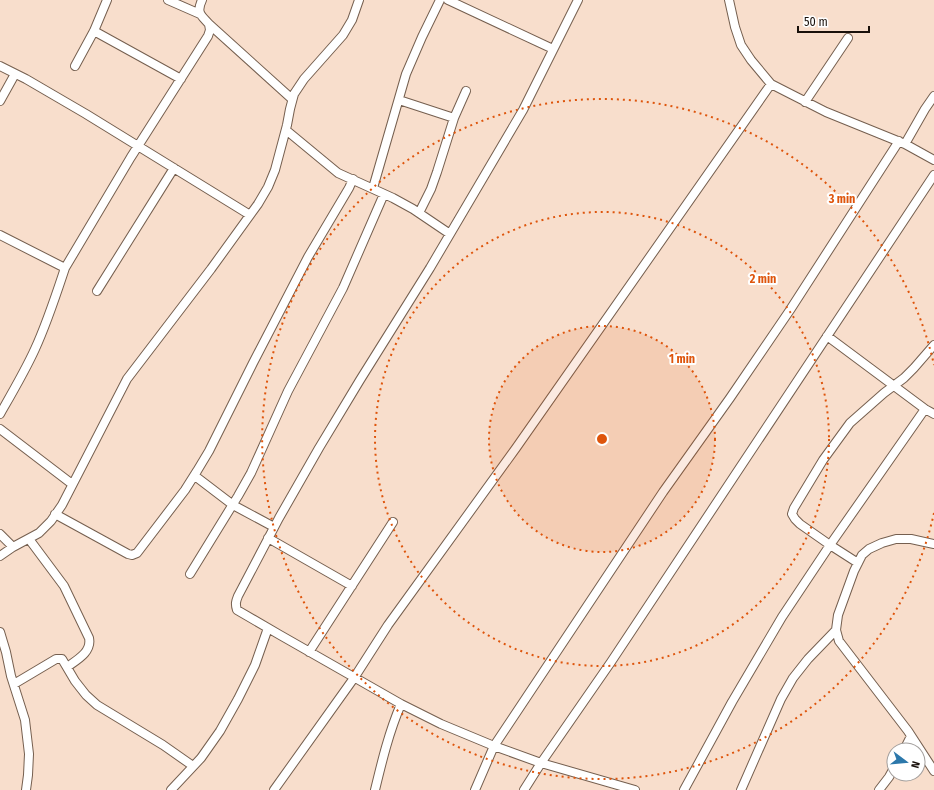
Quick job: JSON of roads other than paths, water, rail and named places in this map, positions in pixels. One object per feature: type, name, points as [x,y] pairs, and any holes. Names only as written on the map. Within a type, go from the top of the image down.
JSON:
[{"type":"street","points":[[75,66],[94,31],[108,0]]},
{"type":"street","points":[[168,0],[200,14],[209,24],[292,99]]},
{"type":"street","points":[[200,14],[199,9],[202,0]]},
{"type":"street","points":[[0,556],[39,533],[62,505],[127,379],[211,269],[258,204],[268,187],[275,170],[294,94],[304,79],[343,35],[352,20],[359,0]]},
{"type":"street","points":[[373,188],[406,74],[440,0]]},
{"type":"street","points":[[448,0],[553,49]]},
{"type":"street","points":[[578,0],[523,110],[430,268],[319,448],[268,538],[236,601],[236,606],[237,610],[354,678],[401,704],[442,724],[494,746],[542,763],[613,787],[635,790]]},
{"type":"street","points":[[728,0],[741,45],[751,60],[771,84],[826,112],[902,143],[934,160]]},
{"type":"street","points":[[0,414],[36,349],[65,268],[138,146],[208,36],[210,30],[209,24]]},
{"type":"street","points":[[94,31],[181,79]]},
{"type":"street","points":[[805,102],[848,38]]},
{"type":"street","points":[[0,66],[86,114],[250,215]]},
{"type":"street","points":[[0,101],[15,74]]},
{"type":"street","points":[[274,790],[354,678],[388,625],[520,442],[771,84]]},
{"type":"street","points":[[419,213],[431,189],[454,118],[466,91]]},
{"type":"street","points":[[475,790],[494,746],[663,492],[730,398],[934,96]]},
{"type":"street","points":[[399,100],[454,118]]},
{"type":"street","points":[[286,130],[338,173],[373,188],[419,213],[450,234]]},
{"type":"street","points":[[97,291],[174,168]]},
{"type":"street","points":[[524,790],[611,662],[934,174]]},
{"type":"street","points":[[55,514],[128,554],[132,555],[136,553],[195,476],[308,256],[353,179]]},
{"type":"street","points":[[190,574],[251,473],[288,391],[343,288],[384,194]]},
{"type":"street","points":[[0,235],[65,268]]},
{"type":"street","points":[[827,336],[895,385],[925,409],[934,414]]},
{"type":"street","points":[[858,563],[800,524],[792,514],[794,508],[823,460],[850,423],[904,378],[934,345]]},
{"type":"street","points":[[684,790],[732,702],[782,617],[830,545],[925,409]]},
{"type":"street","points":[[0,429],[72,484]]},
{"type":"street","points":[[195,476],[233,505],[274,527]]},
{"type":"street","points":[[309,652],[393,522]]},
{"type":"street","points":[[0,534],[13,547]]},
{"type":"street","points":[[29,538],[64,586],[89,638],[90,643],[88,650],[67,667]]},
{"type":"street","points":[[268,538],[352,586]]},
{"type":"street","points":[[934,544],[911,539],[896,539],[869,549],[862,555],[854,571],[838,615],[836,630],[839,641],[911,736],[934,771]]},
{"type":"street","points":[[171,790],[201,758],[220,731],[238,700],[255,664],[268,628]]},
{"type":"street","points":[[741,790],[793,678],[808,659],[836,630]]},
{"type":"street","points":[[0,632],[25,720],[29,754],[26,790]]},
{"type":"street","points":[[14,684],[56,659],[62,659],[75,681],[86,695],[97,705],[163,745],[194,766]]},
{"type":"street","points":[[375,790],[384,751],[401,704]]},
{"type":"street","points":[[908,742],[911,736]]},
{"type":"street","points":[[879,790],[886,781]]}]
